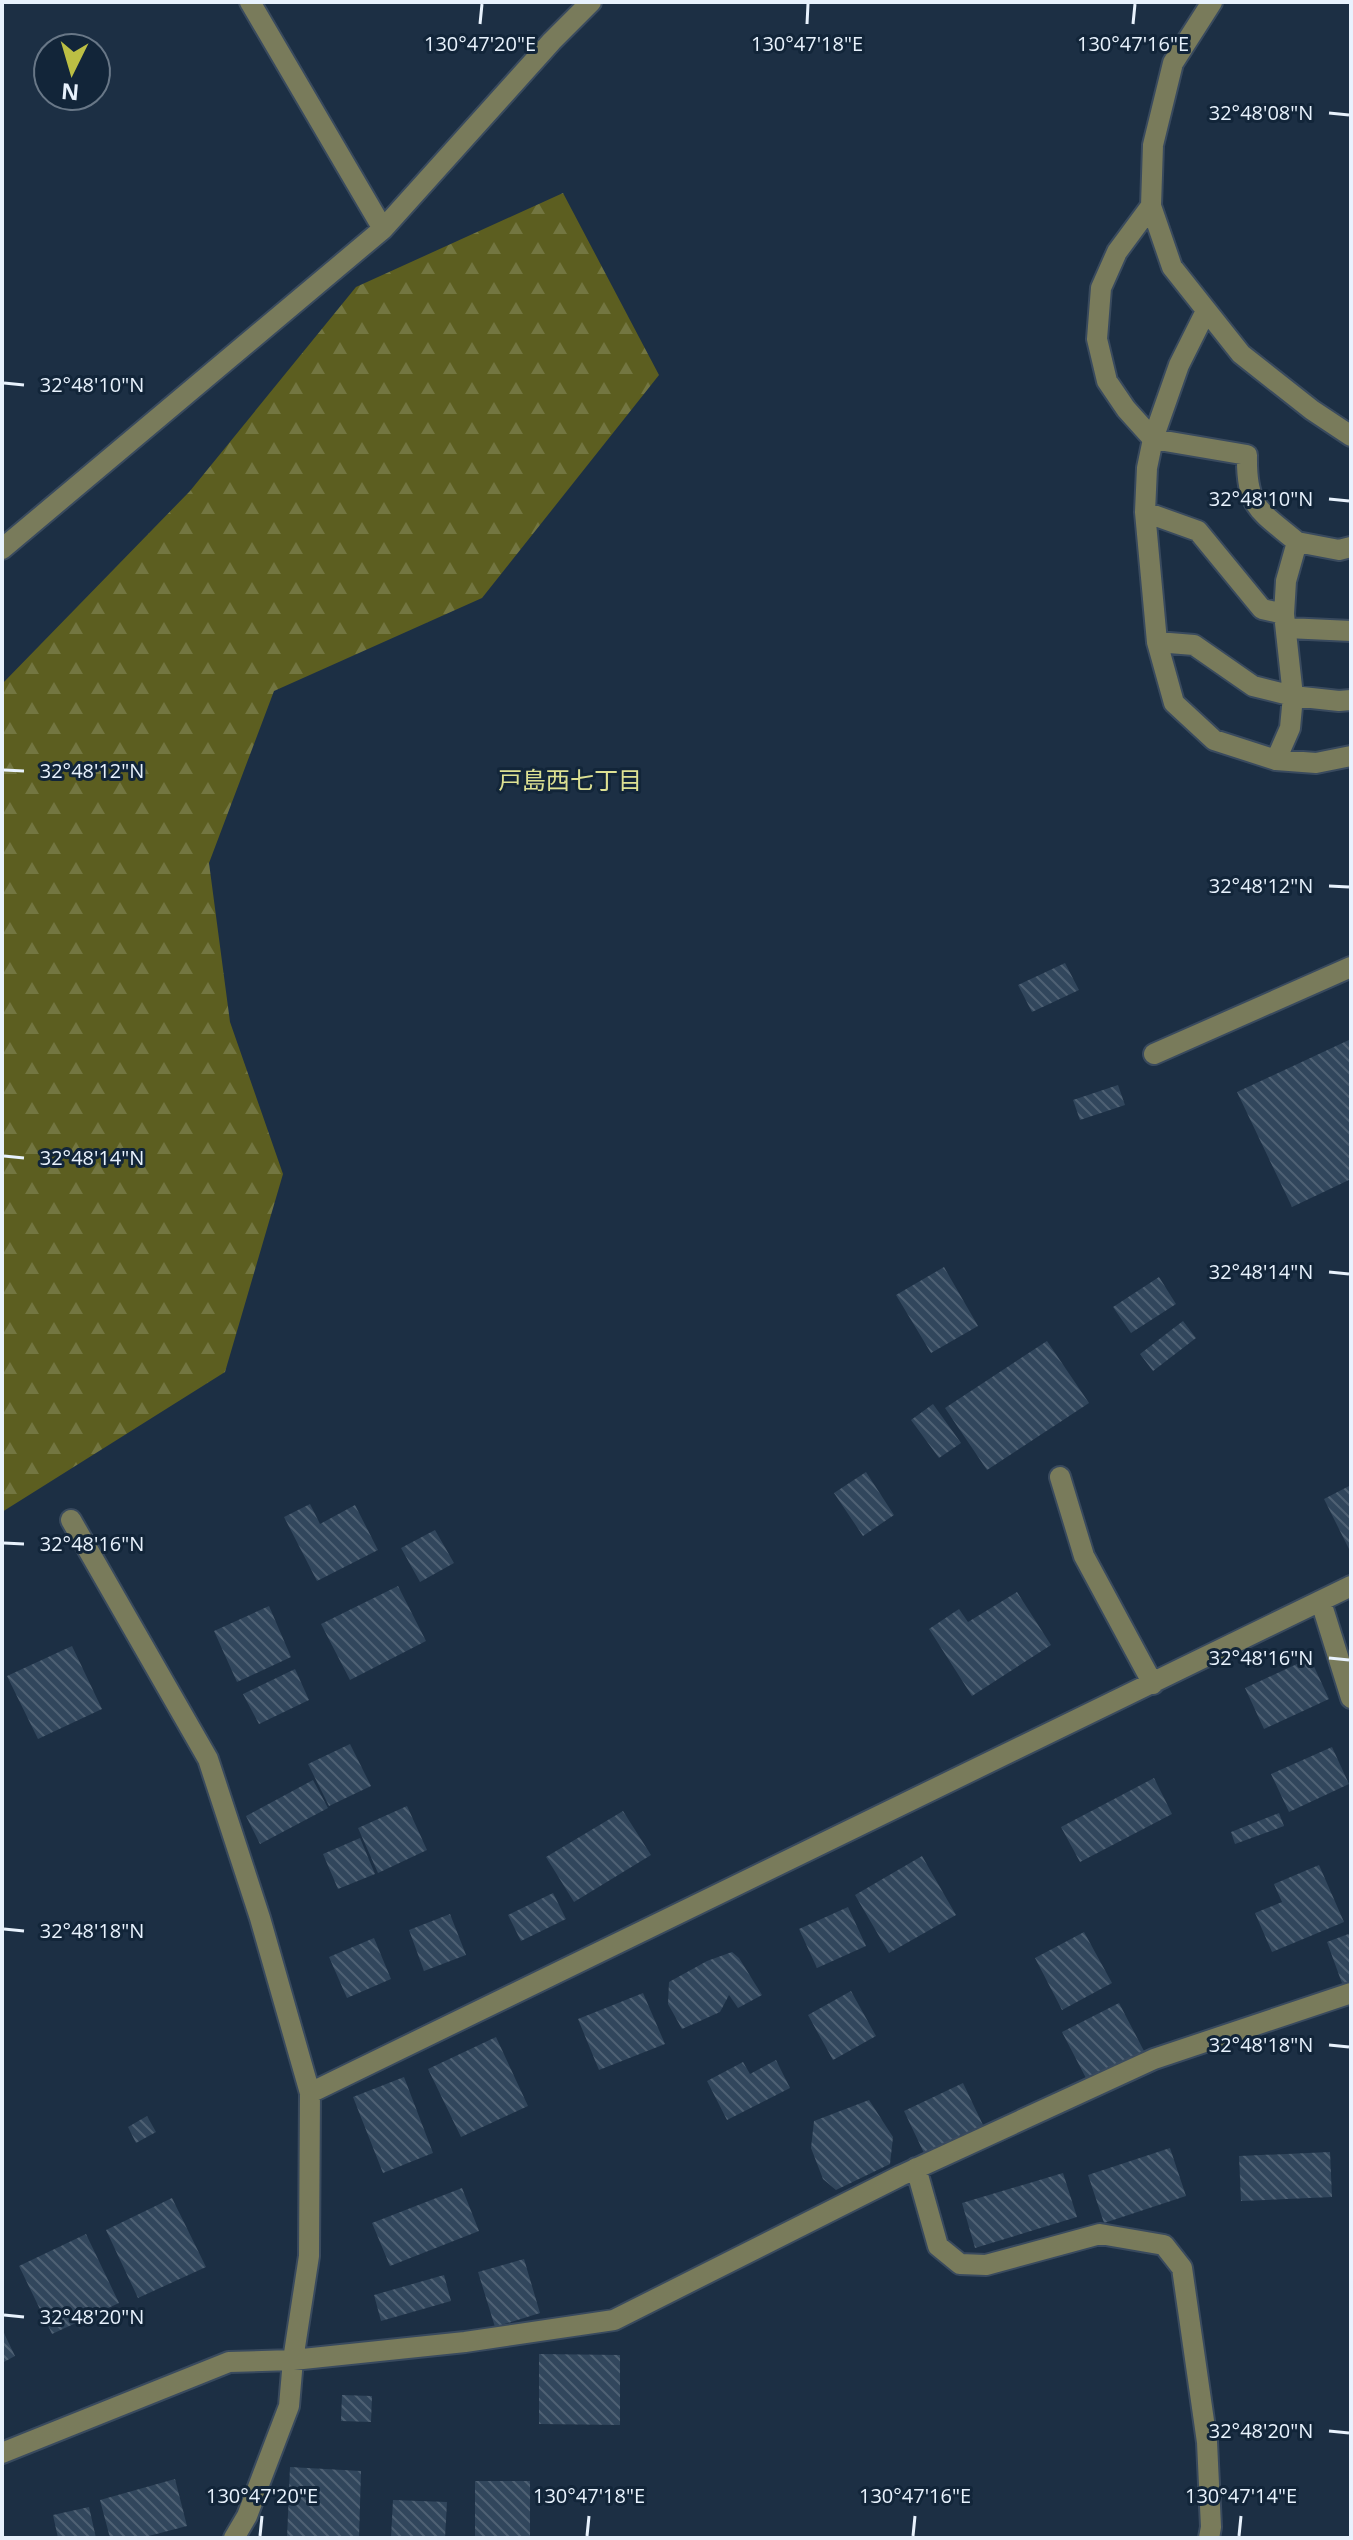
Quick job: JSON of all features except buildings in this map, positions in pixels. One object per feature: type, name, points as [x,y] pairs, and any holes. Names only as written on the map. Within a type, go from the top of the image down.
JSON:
[{"type":"street","points":[[250,2],[383,229]]},
{"type":"street","points":[[2,549],[383,229],[552,41],[591,2]]},
{"type":"street","points":[[1212,2],[1173,63],[1153,145],[1151,206],[1172,267],[1241,354],[1312,410],[1351,436]]},
{"type":"street","points":[[1151,206],[1117,252],[1101,288],[1097,339],[1107,381],[1126,409],[1153,439],[1247,455],[1247,480],[1254,505],[1297,542],[1339,550],[1351,547]]},
{"type":"street","points":[[1206,311],[1179,365],[1153,439],[1147,468],[1145,512],[1157,642],[1174,703],[1214,740],[1276,760],[1316,763],[1351,756]]},
{"type":"street","points":[[1145,512],[1198,531],[1262,609],[1286,621],[1351,631]]},
{"type":"street","points":[[1276,760],[1290,728],[1293,696],[1286,621],[1286,581],[1297,542]]},
{"type":"street","points":[[1157,642],[1194,645],[1253,686],[1293,696],[1351,700]]},
{"type":"street","points":[[1154,1054],[1351,967]]},
{"type":"street","points":[[1060,1477],[1084,1556],[1153,1684]]},
{"type":"street","points":[[71,1520],[208,1759],[260,1918],[310,2093],[309,2256],[289,2406],[247,2516],[234,2538]]},
{"type":"street","points":[[310,2093],[1351,1586]]},
{"type":"street","points":[[1321,1602],[1351,1698]]},
{"type":"street","points":[[2,2453],[229,2362],[293,2360],[465,2342],[614,2320],[916,2168],[1154,2059],[1351,1993]]},
{"type":"street","points":[[916,2168],[938,2246],[960,2264],[986,2265],[1100,2234],[1164,2245],[1182,2268],[1207,2442],[1209,2538]]},
{"type":"green space","points":[[563,193],[659,375],[482,598],[274,691],[209,863],[230,1022],[283,1174],[225,1372],[2,1512],[2,684],[190,491],[356,287]]},
{"type":"district","name":"戸島西七丁目","points":[[570,779]]}]
